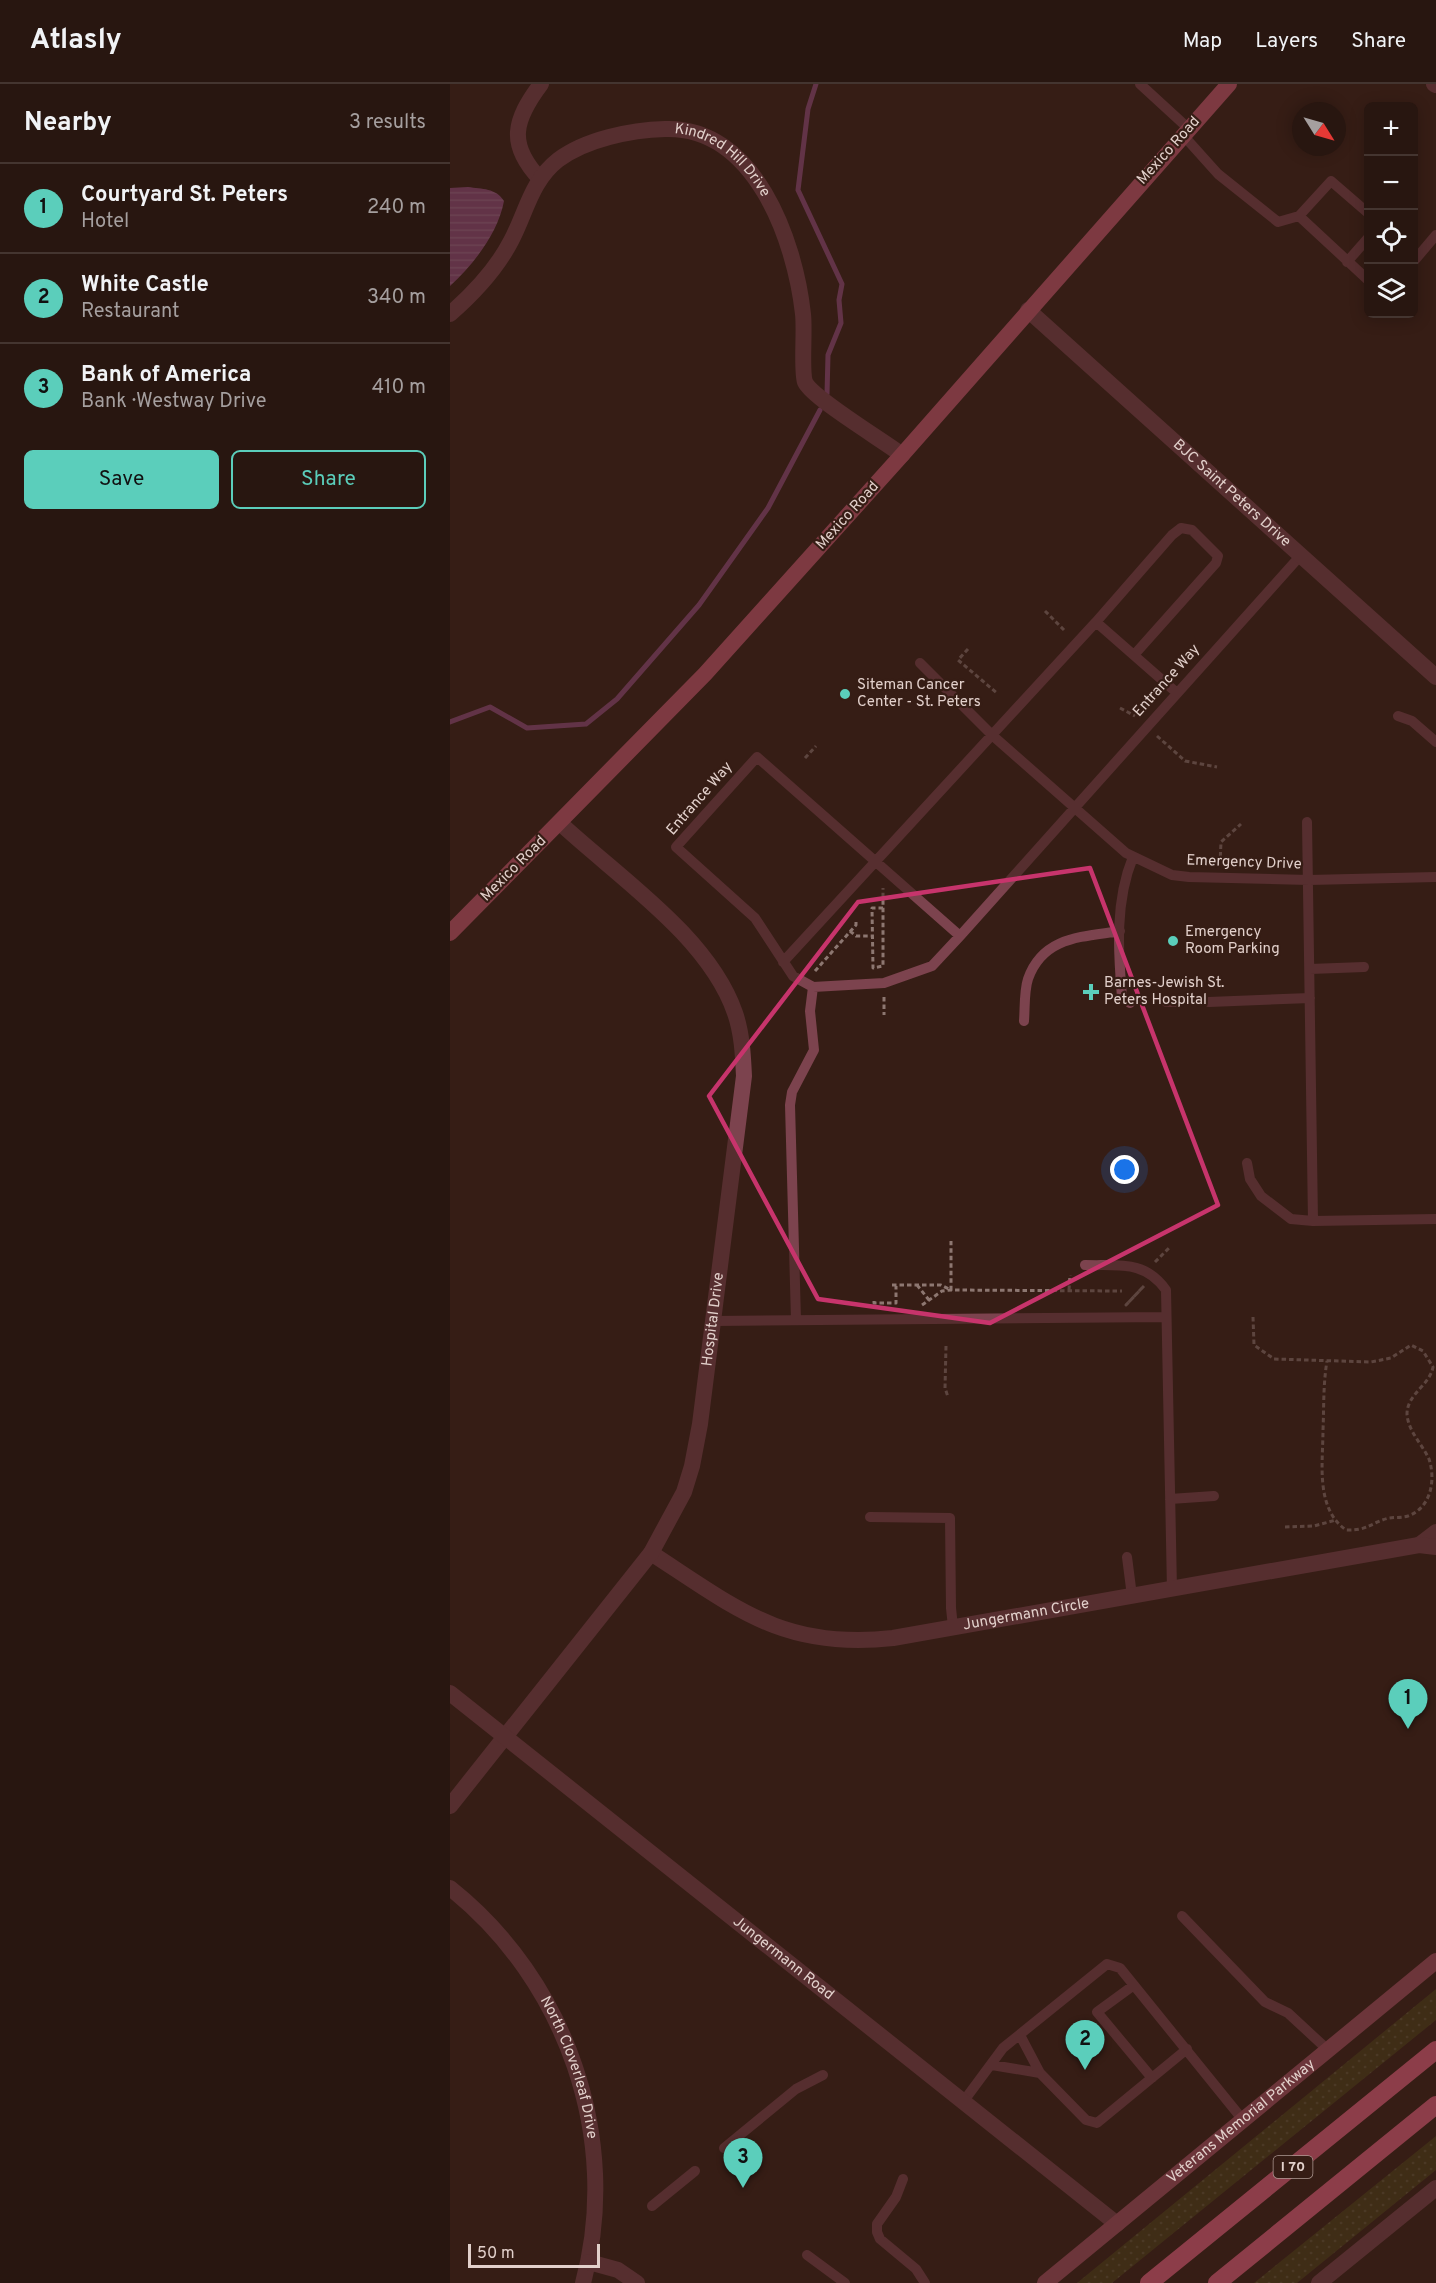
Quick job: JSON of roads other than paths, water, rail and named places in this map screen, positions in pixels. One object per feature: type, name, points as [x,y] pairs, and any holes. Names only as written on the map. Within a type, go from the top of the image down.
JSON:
[{"type":"highway","name":"I 70","points":[[1149,2283],[1436,2050]]},
{"type":"highway","name":"I 70","points":[[1217,2283],[1436,2105]]},
{"type":"main road","name":"Mexico Road","points":[[450,933],[705,674],[902,455],[1229,84]]},
{"type":"main road","name":"Veterans Memorial Parkway","points":[[1045,2283],[1436,1961]]},
{"type":"street","points":[[540,179],[524,163],[516,135],[519,119],[541,84]]},
{"type":"street","name":"Kindred Hill Drive","points":[[450,314],[480,285],[500,259],[540,179],[560,158],[590,144],[651,129],[694,131],[725,147],[741,160],[767,195],[780,224],[801,294],[806,345],[803,372],[806,384],[819,397],[902,455]]},
{"type":"street","name":"BJC Saint Peters Drive","points":[[1028,310],[1436,676]]},
{"type":"street","name":"Hospital Drive","points":[[450,1806],[651,1553],[670,1521],[693,1466],[714,1321],[744,1076],[741,1034],[735,1014],[722,983],[695,945],[560,823]]},
{"type":"street","name":"Jungermann Circle","points":[[1419,1545],[1436,1532]]},
{"type":"street","name":"Jungermann Circle","points":[[651,1553],[745,1612],[794,1634],[822,1639],[867,1641],[1172,1590],[1419,1545],[1436,1547]]},
{"type":"street","name":"Jungermann Road","points":[[450,1693],[1117,2224]]},
{"type":"street","name":"North Cloverleaf Drive","points":[[450,1888],[491,1924],[518,1956],[535,1981],[570,2051],[590,2119],[596,2179],[589,2262],[583,2283]]},
{"type":"street","points":[[1325,2281],[1436,2188]]},
{"type":"street","points":[[589,2262],[618,2270],[638,2283]]},
{"type":"lane","points":[[1140,84],[1186,132],[1218,174],[1278,222],[1299,216],[1331,182],[1364,210]]},
{"type":"lane","points":[[1299,216],[1364,277]]},
{"type":"lane","points":[[1418,255],[1436,235]]},
{"type":"lane","points":[[1347,262],[1364,243]]},
{"type":"lane","points":[[783,962],[1096,622],[1172,535],[1181,528],[1192,530],[1218,556],[1216,563],[1134,655]]},
{"type":"lane","name":"Entrance Way","points":[[960,936],[757,758],[676,847],[754,918],[793,976],[813,987],[884,983],[932,966],[960,936],[1301,555]]},
{"type":"lane","points":[[1096,622],[1177,693]]},
{"type":"lane","name":"Emergency Drive","points":[[920,663],[992,735],[1073,809],[1133,857],[1172,874],[1189,877],[1309,880],[1436,877]]},
{"type":"lane","points":[[1398,716],[1412,721],[1436,742]]},
{"type":"lane","points":[[1307,822],[1313,1221]]},
{"type":"lane","points":[[1130,1003],[1122,997],[1120,931],[1124,880],[1133,857]]},
{"type":"lane","points":[[1024,1021],[1028,979],[1042,954],[1064,939],[1120,931]]},
{"type":"lane","points":[[1310,969],[1364,968]]},
{"type":"lane","points":[[796,1320],[790,1105],[792,1092],[814,1050],[810,1011],[813,987]]},
{"type":"lane","points":[[1209,1002],[1310,998]]},
{"type":"lane","points":[[1247,1163],[1250,1179],[1261,1196],[1276,1210],[1291,1219],[1313,1221],[1436,1219]]},
{"type":"lane","points":[[1085,1265],[1132,1267],[1151,1273],[1166,1290],[1172,1590]]},
{"type":"lane","points":[[714,1321],[1166,1317]]},
{"type":"lane","points":[[1170,1499],[1214,1496]]},
{"type":"lane","points":[[870,1517],[950,1518],[953,1627]]},
{"type":"lane","points":[[1127,1557],[1132,1596]]},
{"type":"lane","points":[[1182,1916],[1265,2002],[1288,2013],[1328,2050]]},
{"type":"lane","points":[[963,2102],[1004,2048],[1107,1964],[1120,1968],[1243,2120]]},
{"type":"lane","points":[[1134,1985],[1097,2012],[1152,2078]]},
{"type":"lane","points":[[1020,2035],[1040,2073],[1086,2120],[1097,2123],[1187,2049]]},
{"type":"lane","points":[[992,2065],[1040,2073]]},
{"type":"lane","points":[[723,2148],[796,2090],[823,2074]]},
{"type":"lane","points":[[652,2206],[695,2171]]},
{"type":"lane","points":[[903,2179],[896,2198],[881,2216],[876,2232],[880,2240],[916,2269],[925,2283]]},
{"type":"lane","points":[[807,2255],[845,2283]]},
{"type":"waterway","points":[[816,84],[808,109],[798,190],[842,284],[839,300],[841,323],[828,355],[827,394]]},
{"type":"waterway","points":[[450,722],[490,707],[527,728],[586,724],[617,699],[699,605],[768,508],[820,410]]},
{"type":"place","name":"Siteman Cancer Center - St. Peters","points":[[845,694]]},
{"type":"place","name":"Emergency Room Parking","points":[[1173,941]]},
{"type":"place","name":"Barnes-Jewish St. Peters Hospital","points":[[1091,992]]},
{"type":"place","name":"Courtyard St. Peters","points":[[1408,1729]]},
{"type":"place","name":"White Castle","points":[[1085,2070]]},
{"type":"place","name":"Bank of America","points":[[743,2188]]}]
